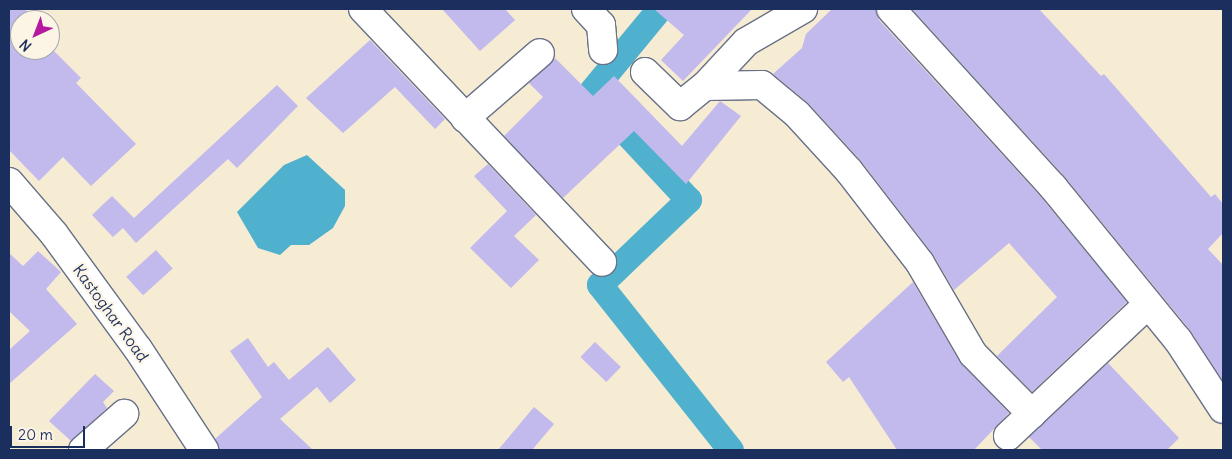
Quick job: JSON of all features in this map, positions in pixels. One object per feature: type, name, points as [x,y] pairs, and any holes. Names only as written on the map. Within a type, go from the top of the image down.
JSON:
[{"type":"street","points":[[363,9],[602,262]]},
{"type":"street","points":[[586,9],[601,25],[603,50]]},
{"type":"street","points":[[645,72],[680,106],[705,86],[746,42],[803,9]]},
{"type":"street","points":[[891,9],[1047,180],[1148,304],[1223,409]]},
{"type":"street","points":[[465,118],[540,52]]},
{"type":"street","points":[[705,86],[762,85],[797,114],[849,171],[920,263],[973,354],[1032,414]]},
{"type":"street","name":"Kastoghar Road","points":[[9,182],[54,234],[138,349],[204,450]]},
{"type":"street","points":[[1008,436],[1148,304]]},
{"type":"street","points":[[83,450],[124,414]]},
{"type":"water","points":[[307,155],[345,190],[345,206],[333,228],[309,245],[291,245],[280,255],[258,248],[237,212],[284,165]]},
{"type":"building","points":[[9,9],[25,9],[10,10],[10,60],[60,60],[60,57],[81,78],[76,83],[136,144],[91,186],[63,157],[39,181],[9,150]]},
{"type":"building","points":[[442,9],[505,9],[515,20],[480,51]]},
{"type":"building","points":[[654,9],[752,9],[683,81],[661,60],[684,35]]},
{"type":"building","points":[[832,9],[876,9],[879,20],[1041,197],[1127,302],[1032,392],[997,356],[1057,297],[1009,243],[954,290],[932,253],[861,161],[808,103],[773,74],[802,48],[806,34]]},
{"type":"building","points":[[912,9],[1039,9],[1101,76],[1104,74],[1211,197],[1215,194],[1223,204],[1223,233],[1208,249],[1223,265],[1223,381],[1190,330],[1065,177]]},
{"type":"building","points":[[370,40],[445,119],[435,129],[395,87],[343,133],[306,98]]},
{"type":"building","points":[[555,58],[593,96],[614,76],[682,146],[720,101],[741,116],[686,184],[634,131],[563,198],[504,136],[543,97],[529,83]]},
{"type":"building","points":[[277,85],[298,106],[237,168],[228,159],[136,243],[123,228],[113,237],[92,215],[112,196],[134,218]]},
{"type":"building","points":[[488,164],[536,215],[514,236],[539,260],[511,288],[470,248],[507,211],[474,176]]},
{"type":"building","points":[[156,250],[173,269],[143,295],[126,277]]},
{"type":"building","points":[[38,251],[61,272],[46,289],[77,324],[9,384],[9,350],[30,331],[9,311],[9,253],[23,266]]},
{"type":"building","points":[[913,282],[960,362],[1009,413],[974,450],[897,450],[849,377],[843,382],[826,362]]},
{"type":"building","points":[[248,338],[268,367],[274,362],[289,380],[328,347],[356,380],[330,403],[317,387],[280,419],[313,450],[219,450],[215,439],[262,397],[230,351]]},
{"type":"building","points":[[595,342],[621,367],[606,382],[580,357]]},
{"type":"building","points":[[1108,363],[1179,438],[1167,450],[1042,450],[1029,437]]},
{"type":"building","points":[[95,374],[114,391],[103,402],[107,408],[71,441],[49,421]]},
{"type":"building","points":[[534,407],[554,424],[532,450],[498,450]]},
{"type":"waterway","points":[[660,9],[590,94],[689,200],[600,285],[731,450]]}]
